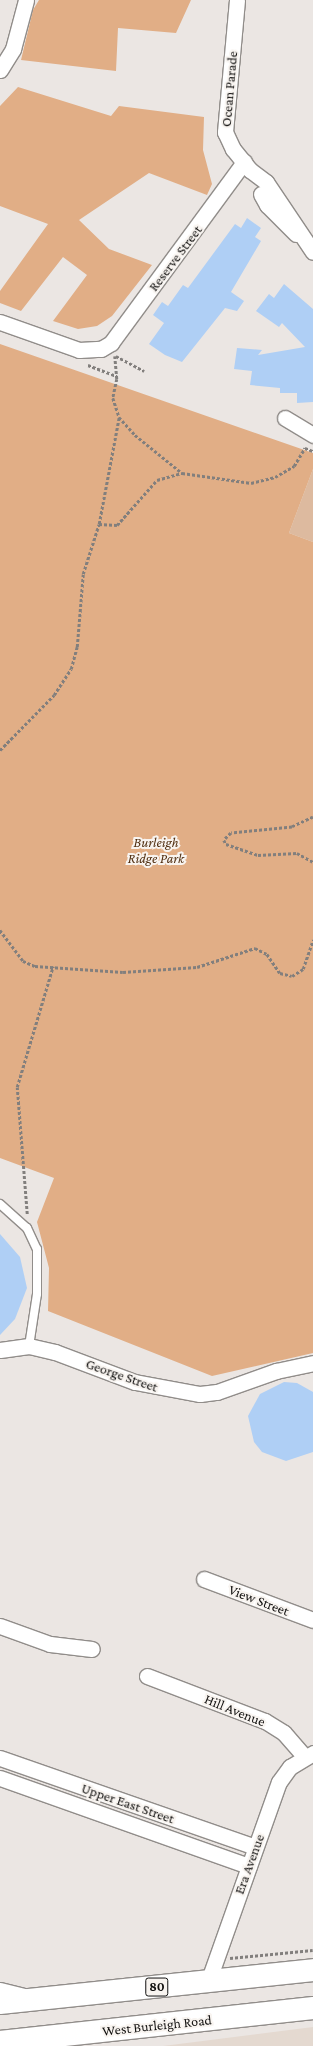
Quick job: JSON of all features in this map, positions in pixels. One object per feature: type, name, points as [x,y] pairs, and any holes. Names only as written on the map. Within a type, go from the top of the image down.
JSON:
[{"type":"main road","name":"80","points":[[0,2003],[31,1998],[208,1982],[313,1970]]},
{"type":"main road","name":"West Burleigh Road","points":[[0,2042],[313,2008]]},
{"type":"main road","points":[[0,2031],[88,2022],[141,2027]]},
{"type":"street","name":"Ocean Parade","points":[[237,0],[225,132],[247,166],[266,182],[300,236],[313,252]]},
{"type":"street","points":[[0,70],[13,49],[26,3]]},
{"type":"street","name":"Reserve Street","points":[[100,349],[120,333],[247,166]]},
{"type":"street","points":[[0,322],[79,350],[100,349]]},
{"type":"street","points":[[285,418],[313,435]]},
{"type":"street","name":"George Street","points":[[0,1350],[29,1346],[55,1352],[148,1386],[200,1394],[216,1392],[276,1371],[313,1363]]},
{"type":"street","name":"View Street","points":[[204,1579],[313,1620]]},
{"type":"street","points":[[0,1626],[50,1644],[92,1649]]},
{"type":"street","name":"Hill Avenue","points":[[147,1676],[265,1721],[284,1733],[309,1755]]},
{"type":"street","name":"Era Avenue","points":[[208,1982],[279,1782],[286,1770],[309,1755]]},
{"type":"street","name":"Upper East Street","points":[[0,1758],[255,1847]]},
{"type":"street","name":"Upper East Street","points":[[0,1778],[249,1866]]},
{"type":"street","points":[[0,1990],[31,1998]]},
{"type":"lane","points":[[0,1204],[27,1228],[37,1249],[38,1271],[29,1346]]},
{"type":"path","points":[[100,349],[144,370]]},
{"type":"path","points":[[115,355],[117,376],[113,398],[119,417],[135,435],[182,473]]},
{"type":"path","points":[[91,366],[117,376]]},
{"type":"path","points":[[0,750],[54,695],[71,669],[77,647],[83,574],[99,524],[119,417]]},
{"type":"path","points":[[99,524],[117,524],[157,480],[182,473],[251,483],[275,477],[294,466],[305,448]]},
{"type":"path","points":[[313,817],[292,827],[231,833],[224,840],[226,844],[258,854],[297,853],[313,862]]},
{"type":"path","points":[[0,930],[23,961],[35,966],[53,966],[123,972],[197,966],[254,948],[267,954],[280,973],[292,976],[303,969],[313,940]]},
{"type":"path","points":[[27,1228],[17,1087],[53,966]]},
{"type":"path","points":[[228,1958],[313,1950]]},
{"type":"shaded area","points":[[313,469],[313,542],[289,533]]},
{"type":"shaded area","points":[[313,2027],[313,2046],[163,2046]]},
{"type":"green space","points":[[39,0],[191,0],[176,33],[118,28],[116,71],[21,60],[33,10]]},
{"type":"green space","points":[[18,87],[111,116],[119,106],[204,117],[203,150],[212,184],[207,195],[149,173],[79,220],[109,249],[152,265],[112,316],[97,326],[78,329],[53,321],[87,275],[63,257],[21,311],[0,303],[0,291],[48,224],[0,206],[0,106]]},
{"type":"green space","name":"Burleigh Ridge Park","points":[[0,344],[313,453],[313,469],[289,533],[313,542],[313,1353],[212,1376],[48,1311],[49,1268],[37,1222],[54,1178],[0,1158]]},
{"type":"building","points":[[247,218],[261,228],[255,237],[261,241],[231,292],[244,301],[237,311],[225,308],[182,362],[165,355],[149,344],[164,323],[153,315],[162,302],[168,306],[183,285],[188,288],[235,224],[241,228]]},
{"type":"building","points":[[284,284],[313,309],[313,402],[297,403],[297,393],[280,393],[280,388],[250,385],[252,371],[234,369],[237,348],[262,350],[258,355],[305,347],[282,323],[279,327],[256,311],[269,294],[274,298]]},
{"type":"building","points":[[0,1234],[20,1257],[27,1288],[15,1319],[0,1335]]},
{"type":"building","points":[[284,1382],[297,1383],[313,1392],[313,1452],[286,1461],[262,1452],[254,1442],[248,1416],[260,1394]]}]
